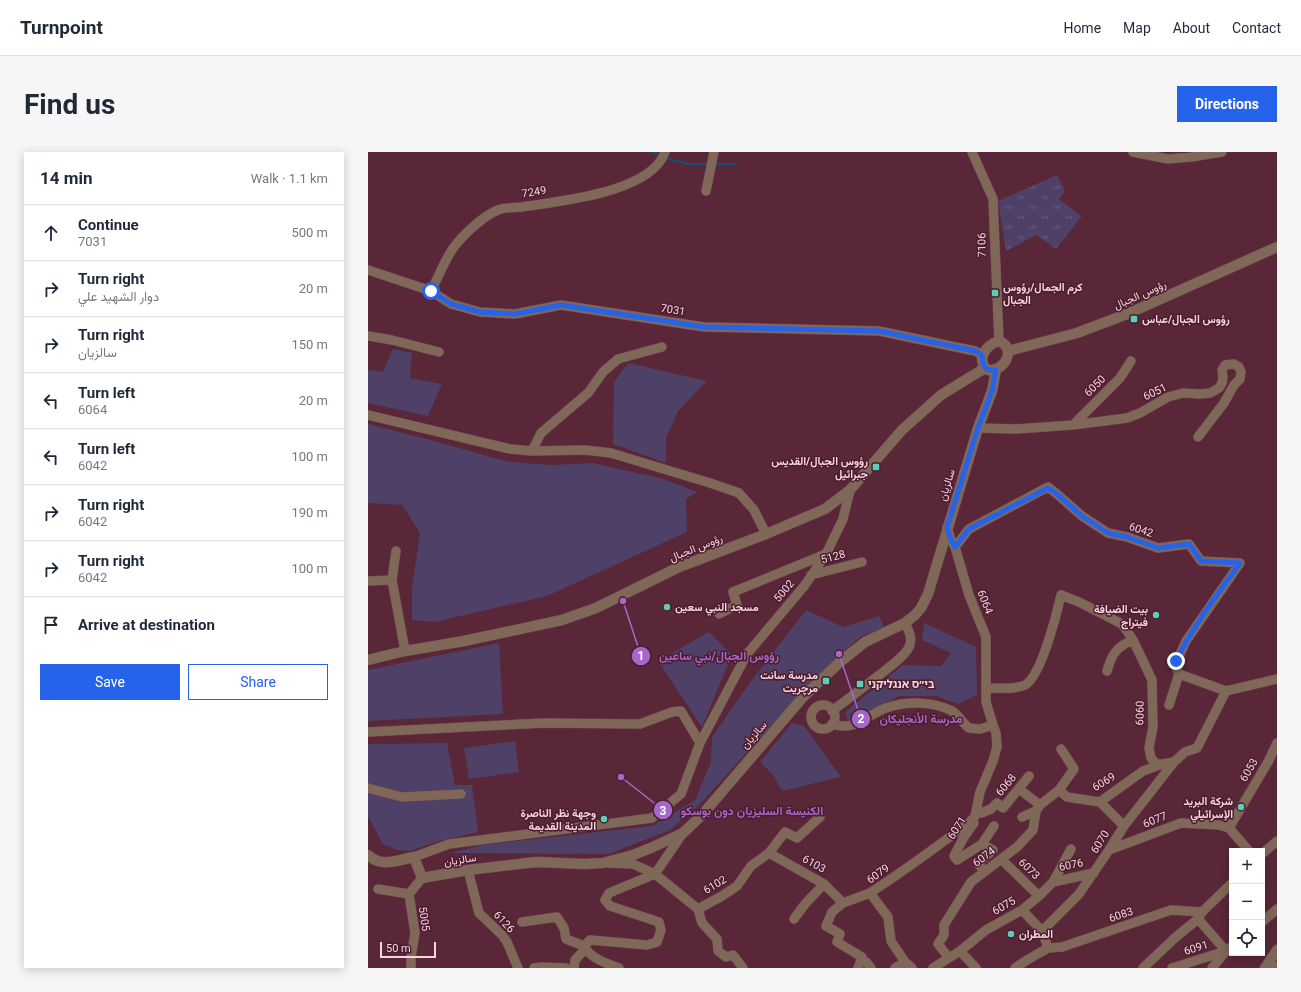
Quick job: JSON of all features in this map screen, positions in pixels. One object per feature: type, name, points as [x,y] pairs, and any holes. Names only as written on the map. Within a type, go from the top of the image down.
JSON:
[{"type":"street","name":"7249","points":[[431,291],[454,248],[480,220],[498,210],[589,196],[634,182],[650,172],[665,152]]},
{"type":"street","points":[[706,191],[714,152]]},
{"type":"street","name":"7106","points":[[972,152],[993,199],[999,341]]},
{"type":"street","points":[[1132,152],[1168,158],[1192,157],[1222,152]]},
{"type":"street","name":"رؤوس الجبال","points":[[1008,351],[1078,333],[1120,317],[1277,247]]},
{"type":"street","name":"7031","points":[[368,270],[431,291],[451,304],[480,312],[515,314],[561,305],[704,327],[879,331],[975,351],[982,355]]},
{"type":"street","points":[[368,336],[392,340],[439,352]]},
{"type":"street","points":[[999,341],[1004,343],[1008,351],[1007,360],[1003,365],[996,370],[988,370],[985,368],[982,355],[988,346],[999,341]]},
{"type":"street","points":[[532,451],[541,433],[588,393],[603,372],[618,359],[662,347]]},
{"type":"street","name":"6050","points":[[1073,425],[1120,378],[1132,361]]},
{"type":"street","name":"6051","points":[[978,428],[1016,429],[1073,425],[1126,418],[1168,397],[1183,393],[1210,393],[1219,388],[1222,383],[1222,370],[1226,365],[1234,364],[1239,367],[1241,372],[1240,379],[1234,385],[1224,403],[1198,437]]},
{"type":"street","name":"رؤوس الجبال","points":[[368,660],[404,651],[464,641],[562,620],[596,608],[679,567],[766,534],[825,509],[850,490],[902,430],[941,395],[985,368]]},
{"type":"street","name":"سالزيان","points":[[422,878],[468,870],[536,862],[585,864],[603,863],[633,856],[683,833],[702,815],[804,696],[840,662],[865,642],[905,623],[915,616],[921,608],[928,594],[978,428],[992,391],[996,370]]},
{"type":"street","points":[[368,415],[510,450],[585,450],[611,453],[740,493],[754,510],[766,534]]},
{"type":"street","name":"6042","points":[[955,547],[969,529],[1048,488],[1082,516],[1108,533],[1127,537],[1158,548],[1189,544],[1201,561],[1240,563],[1186,642],[1176,661],[1176,667],[1179,674]]},
{"type":"street","name":"5002","points":[[414,857],[448,844],[652,818],[681,794],[700,743],[747,654],[805,585],[826,554],[844,519],[850,490]]},
{"type":"street","name":"6064","points":[[947,527],[986,637],[986,702],[996,732],[997,747],[993,761],[980,792],[979,812]]},
{"type":"street","points":[[396,551],[392,580],[404,651]]},
{"type":"street","points":[[719,614],[737,605],[733,592],[826,554]]},
{"type":"street","name":"5128","points":[[811,576],[862,562]]},
{"type":"street","points":[[368,581],[392,580]]},
{"type":"street","name":"6060","points":[[986,688],[1018,687],[1026,685],[1031,681],[1047,647],[1062,595],[1079,602],[1122,624],[1133,640],[1152,680],[1153,727],[1149,748],[1151,758],[1156,764],[1162,764]]},
{"type":"street","points":[[832,710],[876,678],[904,654],[909,647],[911,639],[909,630],[905,623]]},
{"type":"street","points":[[1107,671],[1113,654],[1123,644],[1133,640]]},
{"type":"street","points":[[1170,705],[1179,674],[1226,691],[1277,680]]},
{"type":"street","points":[[1162,764],[1174,762],[1185,752],[1197,748],[1226,691]]},
{"type":"street","points":[[832,724],[834,718],[832,710],[826,706],[818,706],[812,711],[811,719],[815,726],[822,729],[832,724],[845,726],[853,725],[886,708],[908,704],[930,703],[953,712],[970,728],[975,730],[993,725]]},
{"type":"street","points":[[368,732],[544,723],[640,724],[672,712],[681,711],[700,743]]},
{"type":"street","name":"6053","points":[[1229,828],[1268,762],[1277,743]]},
{"type":"street","points":[[1022,817],[1038,808],[1059,790],[1074,769],[1061,749]]},
{"type":"street","name":"6070","points":[[1042,931],[1079,894],[1124,826],[1174,762]]},
{"type":"street","points":[[1268,762],[1277,766]]},
{"type":"street","name":"6069","points":[[1059,790],[1067,797],[1100,802],[1143,771],[1162,764]]},
{"type":"street","name":"6068","points":[[979,812],[991,809],[997,803],[1003,808],[1029,776]]},
{"type":"street","points":[[368,788],[402,797],[461,794]]},
{"type":"street","points":[[1019,789],[1038,808]]},
{"type":"street","points":[[1100,802],[1124,826]]},
{"type":"street","name":"6074","points":[[949,958],[938,944],[944,935],[944,925],[972,882],[1017,848],[1033,830],[1038,808]]},
{"type":"street","name":"6079","points":[[909,965],[891,941],[888,917],[870,893],[911,866],[930,850],[972,821],[979,812]]},
{"type":"street","name":"6071","points":[[979,812],[954,856],[957,860],[982,844]]},
{"type":"street","name":"6102","points":[[603,863],[633,864],[655,874],[698,908],[722,896],[737,886],[751,866],[769,853],[785,832],[797,838],[820,817]]},
{"type":"street","name":"6077","points":[[1109,850],[1181,823],[1219,825],[1229,828]]},
{"type":"street","points":[[984,872],[978,862],[993,850],[982,844],[994,826]]},
{"type":"street","points":[[1229,828],[1247,848]]},
{"type":"street","points":[[574,968],[576,960],[590,940],[647,945],[657,942],[661,930],[659,922],[610,906],[605,900],[609,893],[655,874],[683,833]]},
{"type":"street","points":[[1265,851],[1277,841]]},
{"type":"street","name":"6075","points":[[933,968],[960,951],[986,930],[1022,910],[1039,896],[1053,882],[1071,849]]},
{"type":"street","name":"6103","points":[[769,853],[824,884],[844,903]]},
{"type":"street","points":[[368,855],[378,862],[414,857],[422,878]]},
{"type":"street","name":"6073","points":[[1001,859],[1039,896]]},
{"type":"street","name":"6126","points":[[468,870],[479,913],[505,938],[518,968]]},
{"type":"street","name":"6076","points":[[1053,882],[1094,873]]},
{"type":"street","name":"5005","points":[[411,968],[411,957],[415,934],[408,894],[422,878]]},
{"type":"street","points":[[794,919],[805,904],[824,884]]},
{"type":"street","points":[[1143,968],[1200,915],[1230,884]]},
{"type":"street","points":[[378,889],[408,894]]},
{"type":"street","points":[[858,968],[862,957],[837,942],[840,934],[826,926],[832,912],[844,903],[870,893]]},
{"type":"street","points":[[698,908],[702,923],[717,939],[718,951],[726,957],[733,955],[743,968]]},
{"type":"street","points":[[1264,920],[1277,909]]},
{"type":"street","points":[[1022,910],[1042,931],[1048,948]]},
{"type":"street","name":"6083","points":[[1015,968],[1048,948],[1062,947],[1172,910],[1200,915]]},
{"type":"street","points":[[1200,915],[1229,949],[1212,968]]},
{"type":"street","points":[[522,922],[557,917],[564,928],[566,939],[585,947],[593,956],[604,963],[619,968]]},
{"type":"street","name":"6091","points":[[1172,968],[1229,949]]},
{"type":"street","points":[[1265,968],[1277,950]]},
{"type":"street","points":[[960,951],[976,968]]},
{"type":"street","points":[[896,968],[909,965]]},
{"type":"street","points":[[534,968],[566,968]]},
{"type":"green space","points":[[1057,175],[1065,191],[1059,199],[1082,216],[1056,249],[1036,235],[1006,251],[998,201]]},
{"type":"green space","points":[[393,349],[412,353],[410,378],[442,384],[428,416],[368,403],[368,370],[383,372]]},
{"type":"green space","points":[[628,363],[707,381],[678,411],[666,438],[666,463],[613,444],[614,382]]},
{"type":"green space","points":[[368,424],[509,462],[551,465],[592,463],[664,479],[697,492],[686,499],[687,532],[547,596],[435,622],[412,620],[412,588],[420,533],[402,505],[368,503]]},
{"type":"green space","points":[[806,610],[843,627],[879,616],[884,627],[860,637],[806,687],[701,803],[670,830],[609,854],[451,853],[482,845],[652,826],[695,800],[711,762],[712,737],[751,681]]},
{"type":"green space","points":[[924,623],[976,647],[977,695],[958,704],[936,696],[900,696],[848,721],[845,712],[903,665],[941,666],[951,653],[922,640]]},
{"type":"green space","points":[[709,632],[732,655],[702,727],[658,661]]},
{"type":"green space","points":[[499,643],[503,714],[368,721],[368,670]]},
{"type":"green space","points":[[792,723],[804,726],[841,777],[782,791],[773,775],[760,762]]},
{"type":"green space","points":[[515,741],[519,772],[469,779],[464,748]]},
{"type":"green space","points":[[447,743],[455,785],[472,785],[478,832],[439,841],[410,851],[397,850],[383,844],[368,816],[368,744]]},
{"type":"waterway","points":[[652,152],[657,154]]},
{"type":"waterway","points":[[669,159],[688,164],[709,164]]},
{"type":"waterway","points":[[714,164],[736,164]]},
{"type":"place","name":"كرم الجمال/رؤوس الجبال","points":[[995,293]]},
{"type":"place","name":"رؤوس الجبال/عباس","points":[[1134,319]]},
{"type":"place","name":"رؤوس الجبال/القديس جبرائيل","points":[[876,467]]},
{"type":"place","name":"رؤوس الجبال/نبي ساعين","points":[[623,601]]},
{"type":"place","name":"مسجد النبي سعين","points":[[667,607]]},
{"type":"place","name":"بيت الضيافة فيتراج","points":[[1156,615]]},
{"type":"place","name":"مدرسة الأنجليكان","points":[[839,654]]},
{"type":"place","name":"مدرسة سانت مرچريت","points":[[826,681]]},
{"type":"place","name":"בי״ס אנגליקני","points":[[860,684]]},
{"type":"place","name":"الكنيسة السليزيان دون بوسكو","points":[[621,777]]},
{"type":"place","name":"شركة البريد الإسرائيلي","points":[[1241,807]]},
{"type":"place","name":"وجهة نظر الناصرة المدينة القديمة","points":[[604,819]]},
{"type":"place","name":"المطران","points":[[1011,934]]},
{"type":"route","points":[[431,291],[451,304],[480,312],[515,314],[561,305],[704,327],[879,331],[975,351],[982,355],[985,368],[992,371],[996,370],[992,391],[978,428],[947,527],[955,547],[969,529],[1048,488],[1082,516],[1108,533],[1127,537],[1158,548],[1189,544],[1201,561],[1240,563],[1197,623],[1176,661]]}]
